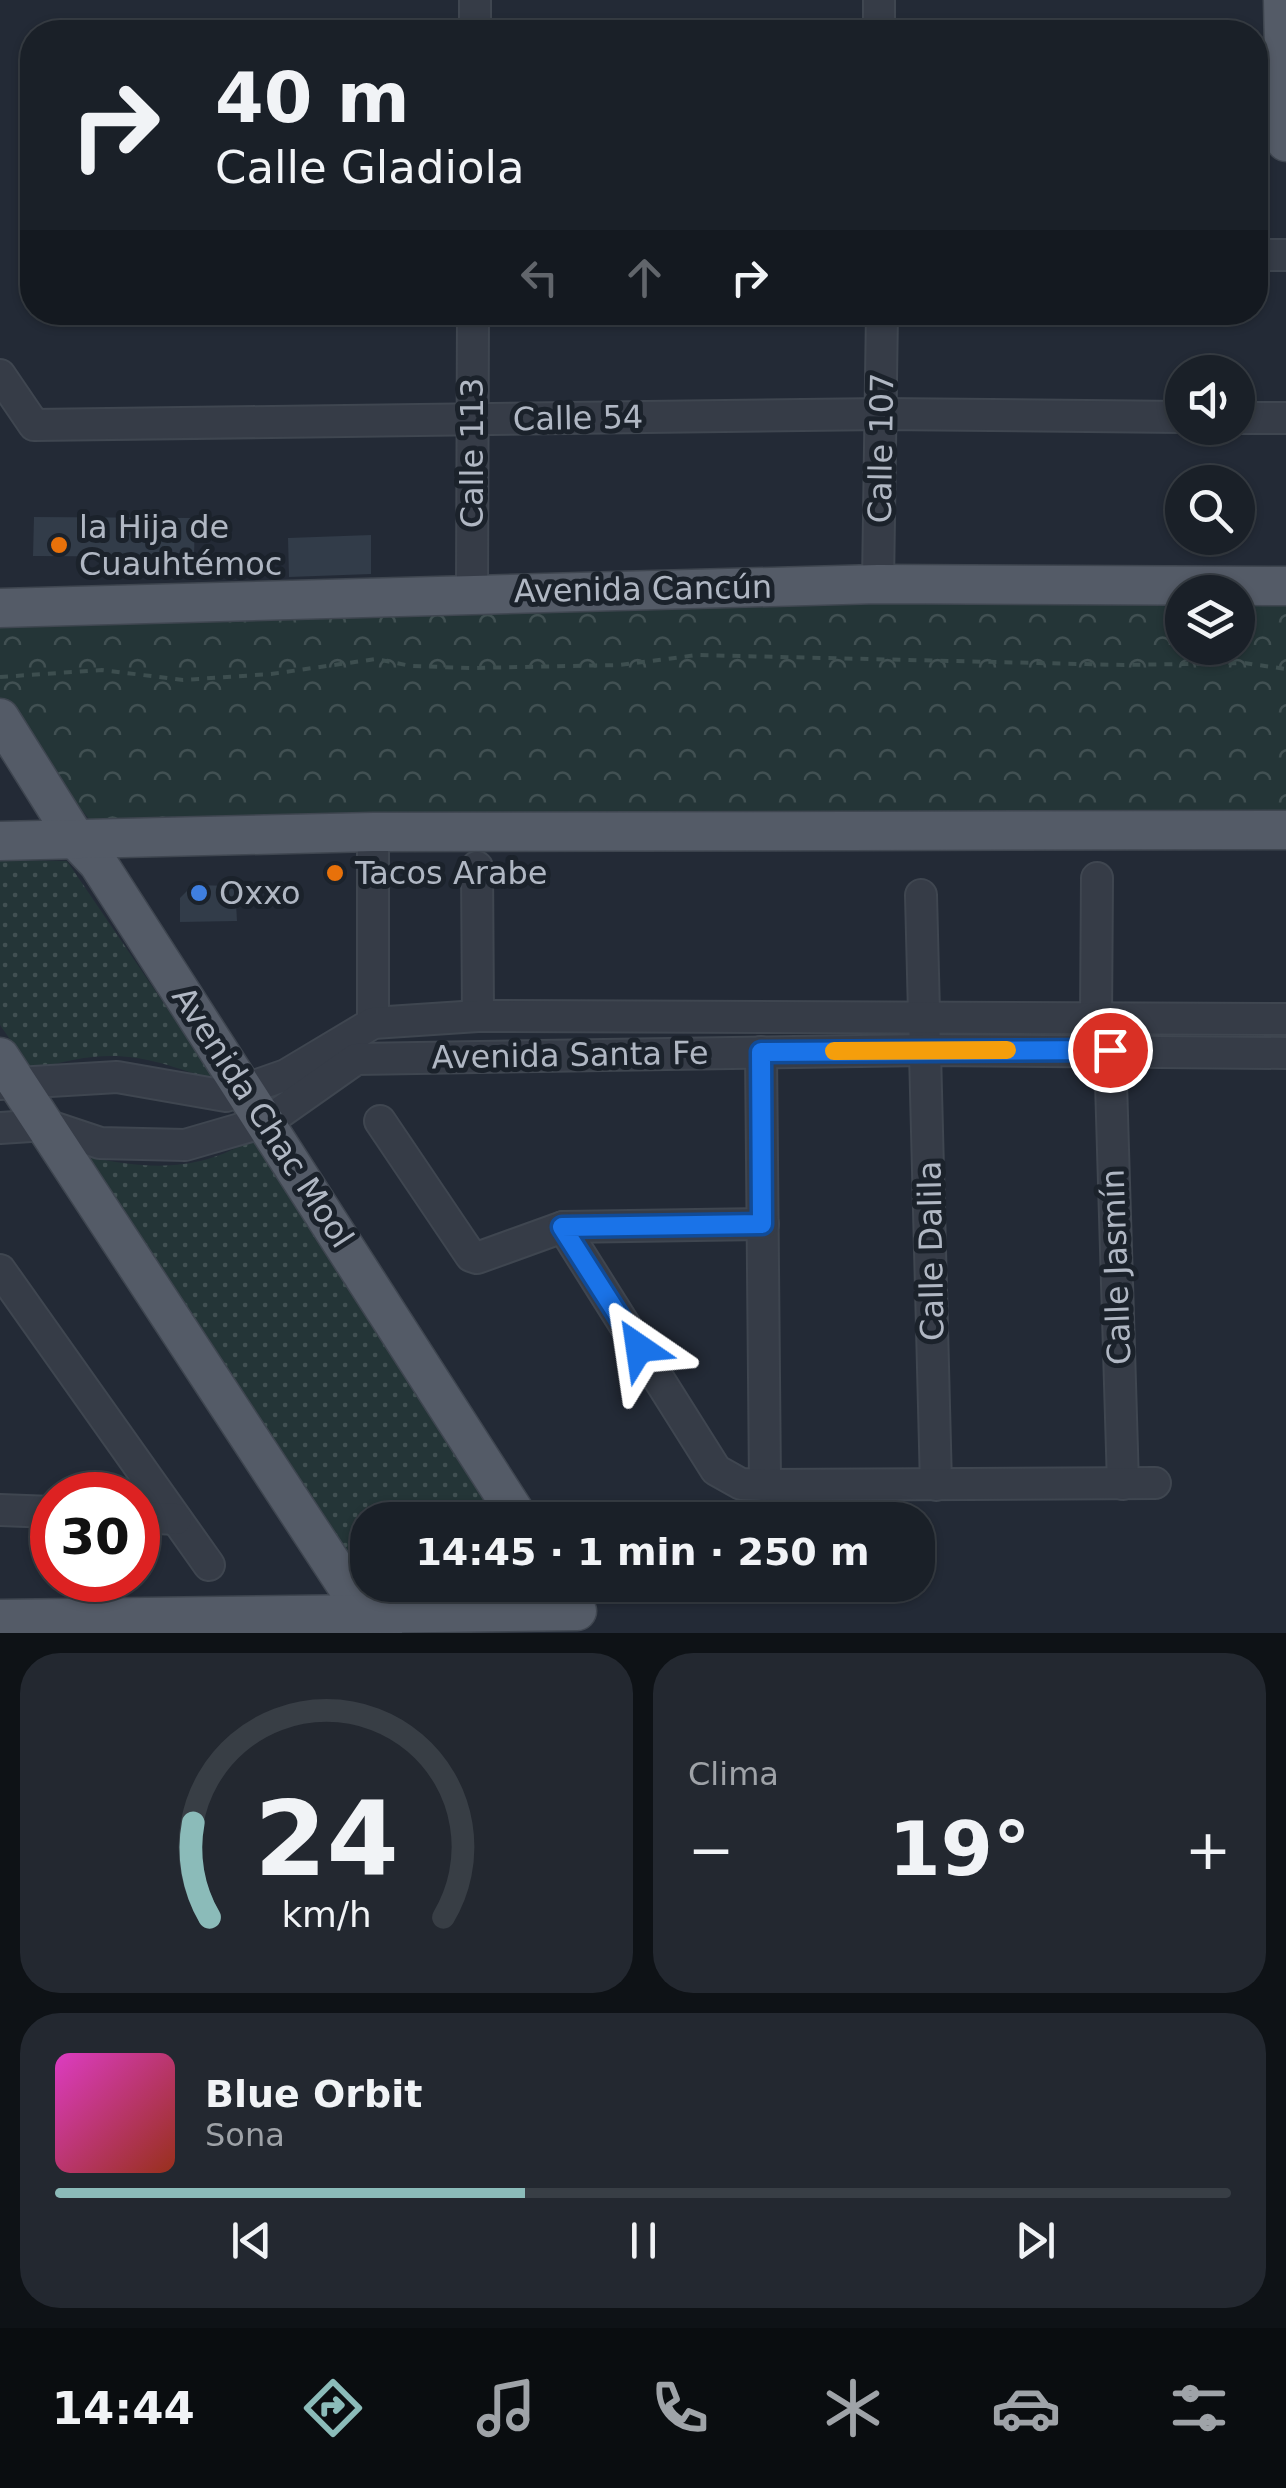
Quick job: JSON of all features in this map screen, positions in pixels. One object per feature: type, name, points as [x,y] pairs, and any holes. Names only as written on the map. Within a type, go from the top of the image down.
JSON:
[{"type":"main road","points":[[1283,0],[1275,74],[1286,142]]},
{"type":"main road","name":"Avenida Cancún","points":[[0,608],[878,584],[1286,586]]},
{"type":"main road","name":"Avenida Chac Mool","points":[[0,718],[92,848],[509,1502]]},
{"type":"main road","points":[[0,841],[92,848],[373,832],[1286,830]]},
{"type":"main road","points":[[6,1075],[46,1125],[374,1624]]},
{"type":"main road","points":[[0,1619],[78,1626],[374,1624],[576,1610]]},
{"type":"street","name":"Calle 113","points":[[472,593],[473,325]]},
{"type":"street","name":"Calle 107","points":[[878,584],[882,325]]},
{"type":"street","name":"Calle 54","points":[[0,375],[34,426],[882,414],[1165,417]]},
{"type":"street","points":[[1255,418],[1286,418]]},
{"type":"street","points":[[373,832],[373,1023]]},
{"type":"street","points":[[477,867],[478,1016]]},
{"type":"street","points":[[1096,1018],[1097,878]]},
{"type":"street","name":"Calle Dalila","points":[[921,895],[936,1485]]},
{"type":"street","name":"Avenida Santa Fe","points":[[257,1106],[286,1076],[373,1023],[478,1016],[1286,1019]]},
{"type":"street","name":"Avenida Santa Fe","points":[[0,1128],[46,1125],[100,1143],[140,1147],[185,1145],[356,1058],[926,1050],[1286,1052]]},
{"type":"street","name":"Calle Jasmín","points":[[1110,1050],[1122,1484]]},
{"type":"street","points":[[761,1052],[764,1485]]},
{"type":"street","name":"Avenida Santa Fe","points":[[6,1075],[118,1076],[192,1093],[226,1096],[257,1106]]},
{"type":"street","points":[[380,1121],[471,1256],[485,1257],[562,1227],[762,1224]]},
{"type":"street","points":[[562,1227],[716,1470],[741,1484],[1156,1483]]},
{"type":"street","points":[[0,1270],[209,1565]]},
{"type":"street","points":[[0,1510],[30,1511]]},
{"type":"street","points":[[160,1518],[176,1518]]},
{"type":"path","points":[[0,677],[102,670],[183,680],[270,674],[376,658],[411,666],[471,668],[620,666],[697,655],[1124,665],[1244,663],[1286,669]]},
{"type":"green space","points":[[1286,587],[1286,829],[89,819],[0,709],[0,621],[1165,590],[1165,665],[1255,665],[1255,588]]},
{"type":"green space","points":[[0,860],[67,861],[218,1083],[168,1065],[126,1057],[83,1058],[32,1071],[0,1025]]},
{"type":"green space","points":[[255,1137],[495,1502],[350,1502],[350,1557],[89,1157],[175,1165],[215,1157]]},
{"type":"green space","points":[[379,1602],[489,1602],[380,1604]]},
{"type":"building","points":[[34,517],[195,518],[194,557],[33,556]]},
{"type":"building","points":[[371,535],[371,574],[289,577],[288,538]]},
{"type":"building","points":[[193,885],[235,886],[237,921],[180,922],[180,898]]},
{"type":"slow traffic","points":[[834,1051],[1007,1050]]},
{"type":"place","name":"la Hija de Cuauhtémoc","points":[[59,545]]},
{"type":"place","name":"Tacos Arabe","points":[[335,873]]},
{"type":"place","name":"Oxxo","points":[[199,893]]},
{"type":"route","points":[[639,1348],[562,1227],[762,1224],[761,1052],[1110,1050]]}]
